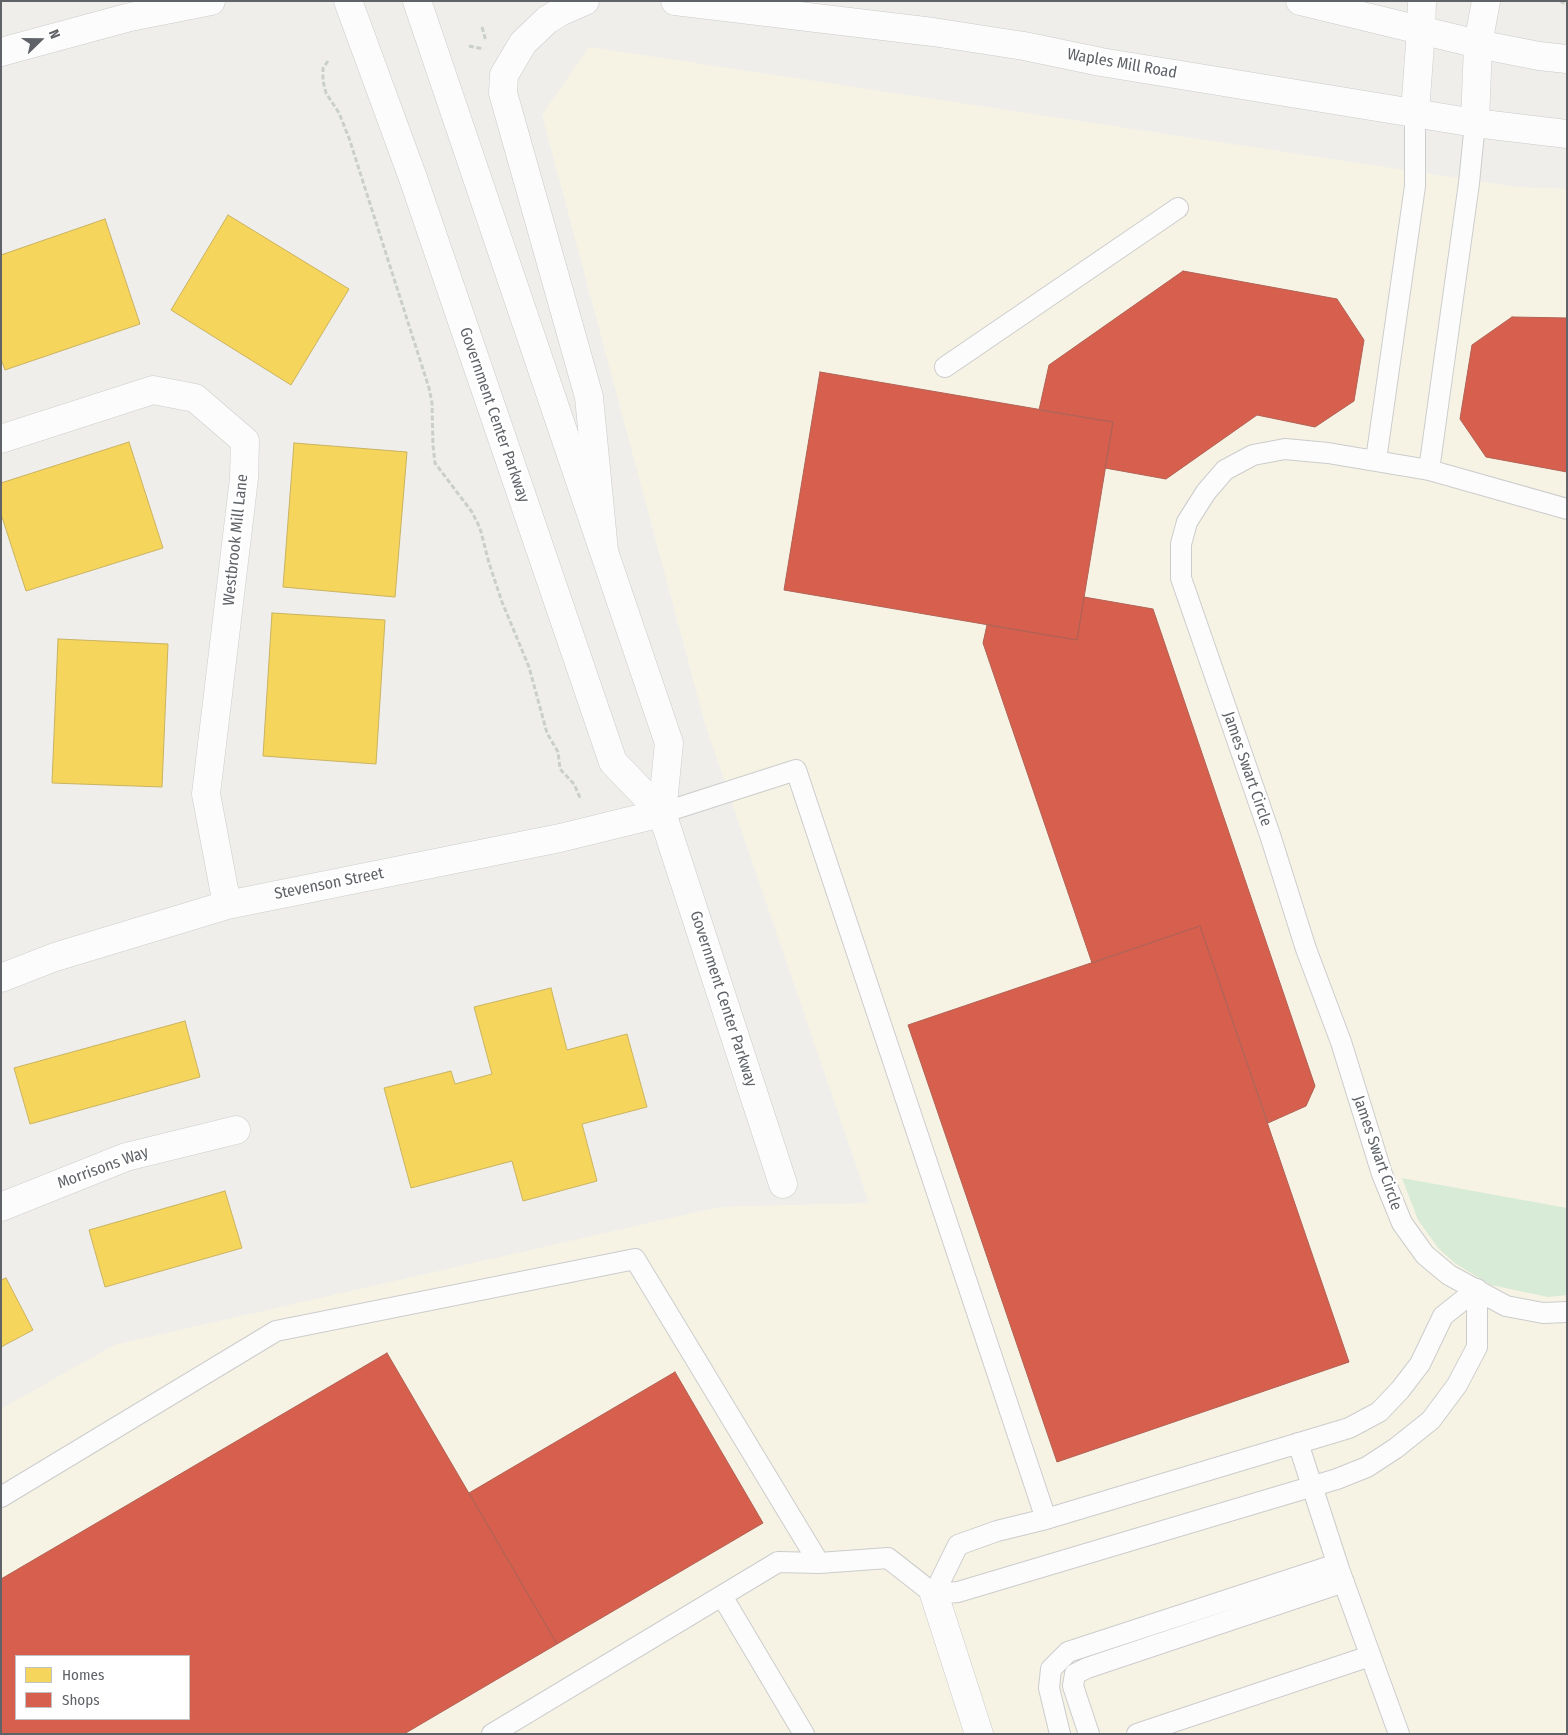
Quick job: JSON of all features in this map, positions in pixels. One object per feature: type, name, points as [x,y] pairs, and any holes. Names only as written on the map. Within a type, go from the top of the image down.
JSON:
[{"type":"street","points":[[1,52],[130,17],[211,1]]},
{"type":"street","name":"Government Center Parkway","points":[[348,1],[413,178],[613,762],[662,813]]},
{"type":"street","name":"Government Center Parkway","points":[[417,1],[669,744],[662,813],[783,1184]]},
{"type":"street","points":[[585,1],[547,20],[523,43],[504,75],[503,93],[589,397],[604,551]]},
{"type":"street","name":"Waples Mill Road","points":[[675,1],[933,32],[1475,123],[1567,134]]},
{"type":"street","points":[[1300,1],[1478,44],[1539,56],[1567,59]]},
{"type":"street","points":[[1415,112],[1422,1]]},
{"type":"street","points":[[1475,123],[1478,44],[1486,1]]},
{"type":"street","name":"Westbrook Mill Lane","points":[[1,438],[153,390],[195,398],[245,441],[244,478],[206,794],[227,905]]},
{"type":"street","name":"Stevenson Street","points":[[1,978],[55,957],[227,905],[595,830],[662,813]]},
{"type":"street","name":"Morrisons Way","points":[[1,1207],[126,1157],[236,1130]]},
{"type":"street","points":[[934,1594],[979,1734]]},
{"type":"lane","points":[[1376,460],[1415,186],[1415,112]]},
{"type":"lane","points":[[1430,470],[1469,183],[1475,123]]},
{"type":"lane","points":[[945,367],[1178,208]]},
{"type":"lane","name":"James Swart Circle","points":[[1567,509],[1430,470],[1328,453],[1285,449],[1253,455],[1225,470],[1206,492],[1187,522],[1181,544],[1181,578],[1270,835],[1306,949],[1341,1042],[1382,1174],[1402,1223],[1425,1255],[1448,1275],[1506,1306],[1543,1313],[1567,1312]]},
{"type":"lane","points":[[662,813],[796,770],[1046,1519]]},
{"type":"lane","points":[[1,1497],[276,1331],[635,1259],[819,1563]]},
{"type":"lane","points":[[934,1594],[958,1545],[997,1531],[1046,1519],[1348,1428],[1379,1412],[1400,1390],[1420,1364],[1443,1316],[1477,1289]]},
{"type":"lane","points":[[492,1734],[778,1562],[819,1563],[888,1558],[934,1594],[958,1592],[1337,1479],[1367,1467],[1396,1448],[1431,1420],[1456,1386],[1477,1347],[1477,1289]]},
{"type":"lane","points":[[1298,1443],[1341,1573],[1399,1734]]},
{"type":"lane","points":[[1060,1734],[1049,1688],[1051,1669],[1068,1652],[1341,1573]]},
{"type":"lane","points":[[1089,1734],[1073,1686],[1075,1674],[1086,1668],[1341,1573]]},
{"type":"lane","points":[[722,1596],[804,1734]]},
{"type":"lane","points":[[1137,1734],[1370,1656]]},
{"type":"path","points":[[1560,1],[1567,5]]},
{"type":"path","points":[[469,46],[488,50],[482,27]]},
{"type":"path","points":[[328,61],[323,68],[323,81],[326,93],[339,113],[350,138],[429,388],[432,403],[432,439],[435,463],[472,512],[480,528],[502,602],[529,667],[547,733],[558,752],[560,769],[574,784],[595,830]]},
{"type":"shaded area","points":[[589,47],[1517,187],[1567,189],[1567,1734],[1,1734],[1,1409],[114,1345],[719,1207],[869,1203],[705,724],[542,115]]},
{"type":"green space","points":[[1402,1178],[1567,1208],[1567,1295],[1548,1297],[1491,1285],[1456,1264],[1439,1249],[1418,1220]]},
{"type":"building: Homes","points":[[228,215],[349,289],[291,385],[171,310]]},
{"type":"building: Homes","points":[[105,219],[140,324],[5,370],[1,359],[1,255]]},
{"type":"building: Homes","points":[[129,442],[163,548],[26,591],[1,514],[1,483]]},
{"type":"building: Homes","points":[[294,443],[407,452],[395,597],[283,587]]},
{"type":"building: Homes","points":[[272,613],[385,620],[376,764],[263,756]]},
{"type":"building: Homes","points":[[58,639],[168,644],[162,787],[52,783]]},
{"type":"building: Homes","points":[[551,988],[567,1050],[627,1034],[647,1107],[582,1124],[597,1181],[523,1201],[512,1161],[411,1188],[384,1088],[451,1071],[455,1084],[492,1074],[474,1007]]},
{"type":"building: Homes","points":[[185,1021],[200,1077],[30,1124],[14,1068]]},
{"type":"building: Homes","points":[[225,1191],[242,1248],[105,1287],[89,1230]]},
{"type":"building: Homes","points":[[6,1278],[33,1330],[1,1347],[1,1280]]},
{"type":"building: Shops","points":[[1183,271],[1337,299],[1364,340],[1354,401],[1315,427],[1257,415],[1166,479],[1105,468],[1113,422],[1039,410],[1049,365]]},
{"type":"building: Shops","points":[[1512,317],[1567,318],[1567,472],[1486,457],[1460,419],[1472,345]]},
{"type":"building: Shops","points":[[820,372],[1113,422],[1077,640],[784,590]]},
{"type":"building: Shops","points":[[1084,597],[1153,609],[1315,1086],[1306,1106],[1268,1123],[1200,926],[1092,963],[983,643],[987,625],[1077,640]]},
{"type":"building: Shops","points":[[1200,926],[1349,1362],[1057,1462],[908,1025]]},
{"type":"building: Shops","points":[[387,1353],[557,1644],[404,1734],[1,1734],[1,1579]]},
{"type":"building: Shops","points":[[675,1372],[763,1523],[557,1644],[469,1493]]}]
